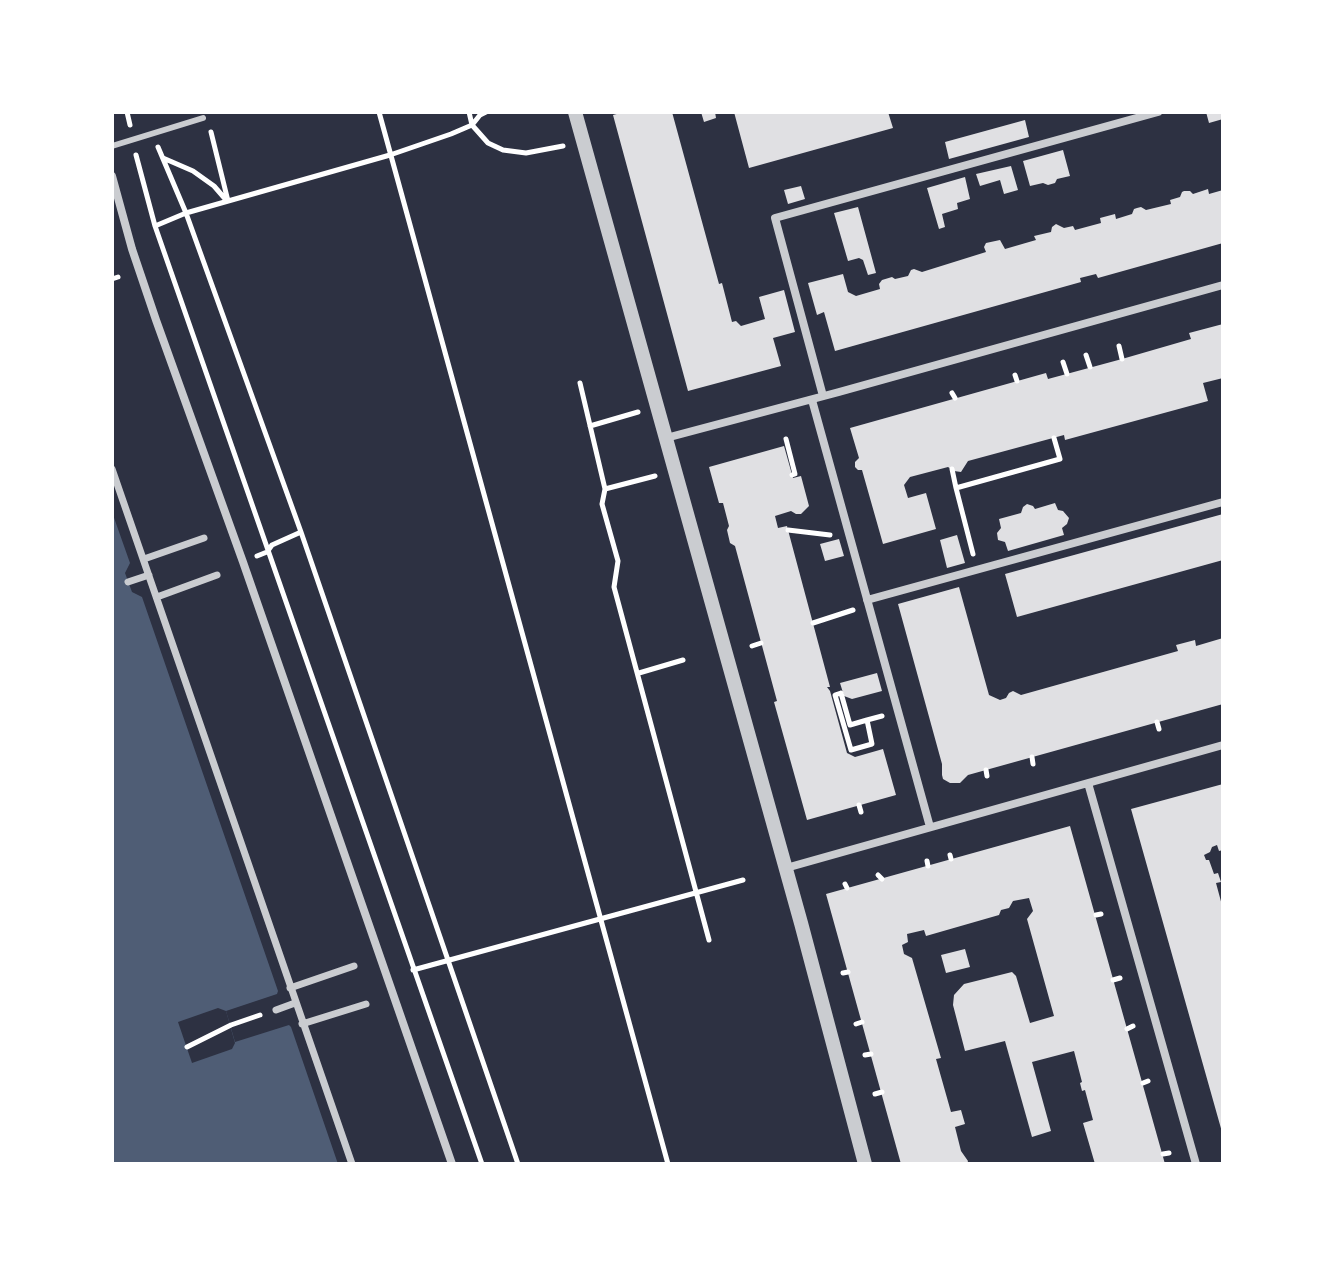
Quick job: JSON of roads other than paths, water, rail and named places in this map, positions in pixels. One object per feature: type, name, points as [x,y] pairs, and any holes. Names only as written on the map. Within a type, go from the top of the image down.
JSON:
[{"type":"street","points":[[575,112],[786,868],[865,1164]]},
{"type":"street","points":[[823,396],[775,218],[1158,112]]},
{"type":"street","points":[[112,176],[156,320],[452,1164]]},
{"type":"street","points":[[666,438],[1223,285]]},
{"type":"street","points":[[812,400],[930,827]]},
{"type":"street","points":[[112,469],[352,1164]]},
{"type":"street","points":[[867,600],[1223,502]]},
{"type":"street","points":[[144,559],[204,538]]},
{"type":"street","points":[[128,582],[149,575]]},
{"type":"street","points":[[157,597],[217,575]]},
{"type":"street","points":[[786,868],[1223,745]]},
{"type":"street","points":[[1088,783],[1196,1164]]},
{"type":"street","points":[[290,988],[354,966]]},
{"type":"street","points":[[276,1010],[295,1003]]},
{"type":"street","points":[[302,1024],[366,1004]]},
{"type":"lane","points":[[112,146],[203,118]]},
{"type":"water","points":[[112,512],[130,563],[125,573],[132,592],[142,597],[278,991],[277,994],[226,1011],[235,1042],[289,1025],[291,1027],[338,1164],[112,1164]]}]
